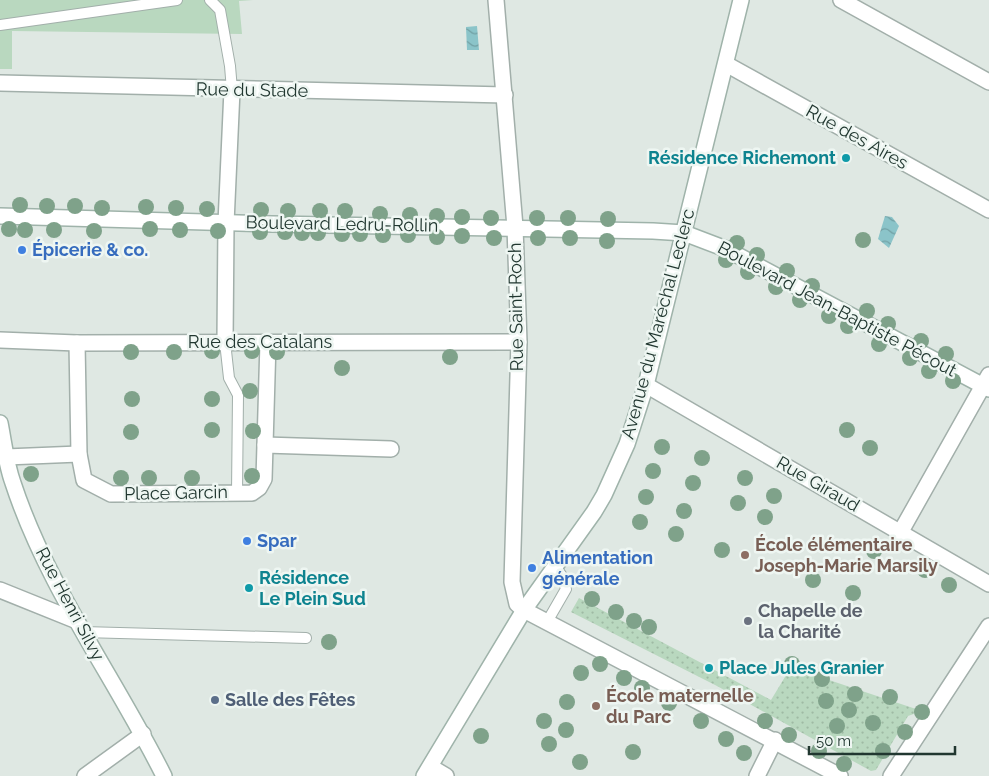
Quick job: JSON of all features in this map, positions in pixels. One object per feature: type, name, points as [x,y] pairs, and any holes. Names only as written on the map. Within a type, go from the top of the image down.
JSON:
[{"type":"street","name":"Rue Saint-Roch","points":[[496,0],[514,227],[519,342],[512,582],[517,604],[524,610]]},
{"type":"street","name":"Avenue du Maréchal Leclerc","points":[[427,771],[524,610],[604,495],[627,444],[646,384],[741,0]]},
{"type":"street","points":[[841,0],[989,82]]},
{"type":"street","name":"Rue des Aires","points":[[726,64],[989,210]]},
{"type":"street","name":"Rue du Stade","points":[[0,84],[504,96]]},
{"type":"street","points":[[225,342],[226,223],[232,90]]},
{"type":"street","name":"Boulevard Ledru-Rollin","points":[[0,216],[226,223],[514,227],[684,233]]},
{"type":"street","name":"Boulevard Jean-Baptiste Pécout","points":[[684,233],[726,249],[987,383]]},
{"type":"street","name":"Rue des Catalans","points":[[0,340],[77,343],[519,342]]},
{"type":"street","name":"Place Garcin","points":[[77,343],[79,454],[84,480],[110,494],[252,493],[259,488],[264,479],[268,342]]},
{"type":"street","points":[[900,533],[987,383]]},
{"type":"street","name":"Rue Giraud","points":[[646,384],[989,584]]},
{"type":"street","name":"Rue Henri Silvy","points":[[0,423],[6,456],[22,510],[80,627],[143,734],[164,776]]},
{"type":"street","points":[[265,445],[391,449]]},
{"type":"street","points":[[6,456],[79,454]]},
{"type":"street","points":[[0,590],[80,627]]},
{"type":"street","points":[[524,610],[775,740],[840,776]]},
{"type":"street","points":[[891,776],[989,626]]},
{"type":"street","points":[[85,776],[143,734]]},
{"type":"street","points":[[756,776],[775,740]]},
{"type":"street","points":[[427,771],[446,776]]},
{"type":"lane","points":[[0,25],[177,0]]},
{"type":"lane","points":[[210,0],[220,10],[230,66],[232,90]]},
{"type":"lane","name":"Place Garcin","points":[[225,342],[229,378],[238,395],[237,493]]},
{"type":"lane","points":[[547,622],[566,589],[562,576],[555,566]]},
{"type":"lane","points":[[80,627],[306,638]]},
{"type":"green space","points":[[0,0],[253,0],[239,1],[242,34],[12,31],[12,69],[0,69]]},
{"type":"green space","points":[[579,598],[771,700],[788,672],[796,669],[922,711],[908,716],[876,770],[871,771],[717,686],[571,612]]},
{"type":"water","points":[[477,26],[479,50],[467,50],[466,27]]},
{"type":"water","points":[[885,216],[892,217],[899,226],[889,248],[878,239]]},
{"type":"place","name":"Résidence Richemont","points":[[846,158]]},
{"type":"place","name":"Épicerie & co.","points":[[22,250]]},
{"type":"place","name":"Spar","points":[[247,541]]},
{"type":"place","name":"École élémentaire Joseph-Marie Marsily","points":[[745,555]]},
{"type":"place","name":"Alimentation générale","points":[[532,568]]},
{"type":"place","name":"Résidence Le Plein Sud","points":[[249,588]]},
{"type":"place","name":"Chapelle de la Charité","points":[[748,621]]},
{"type":"place","name":"Place Jules Granier","points":[[709,668]]},
{"type":"place","name":"Salle des Fêtes","points":[[215,700]]},
{"type":"place","name":"École maternelle du Parc","points":[[596,706]]}]
